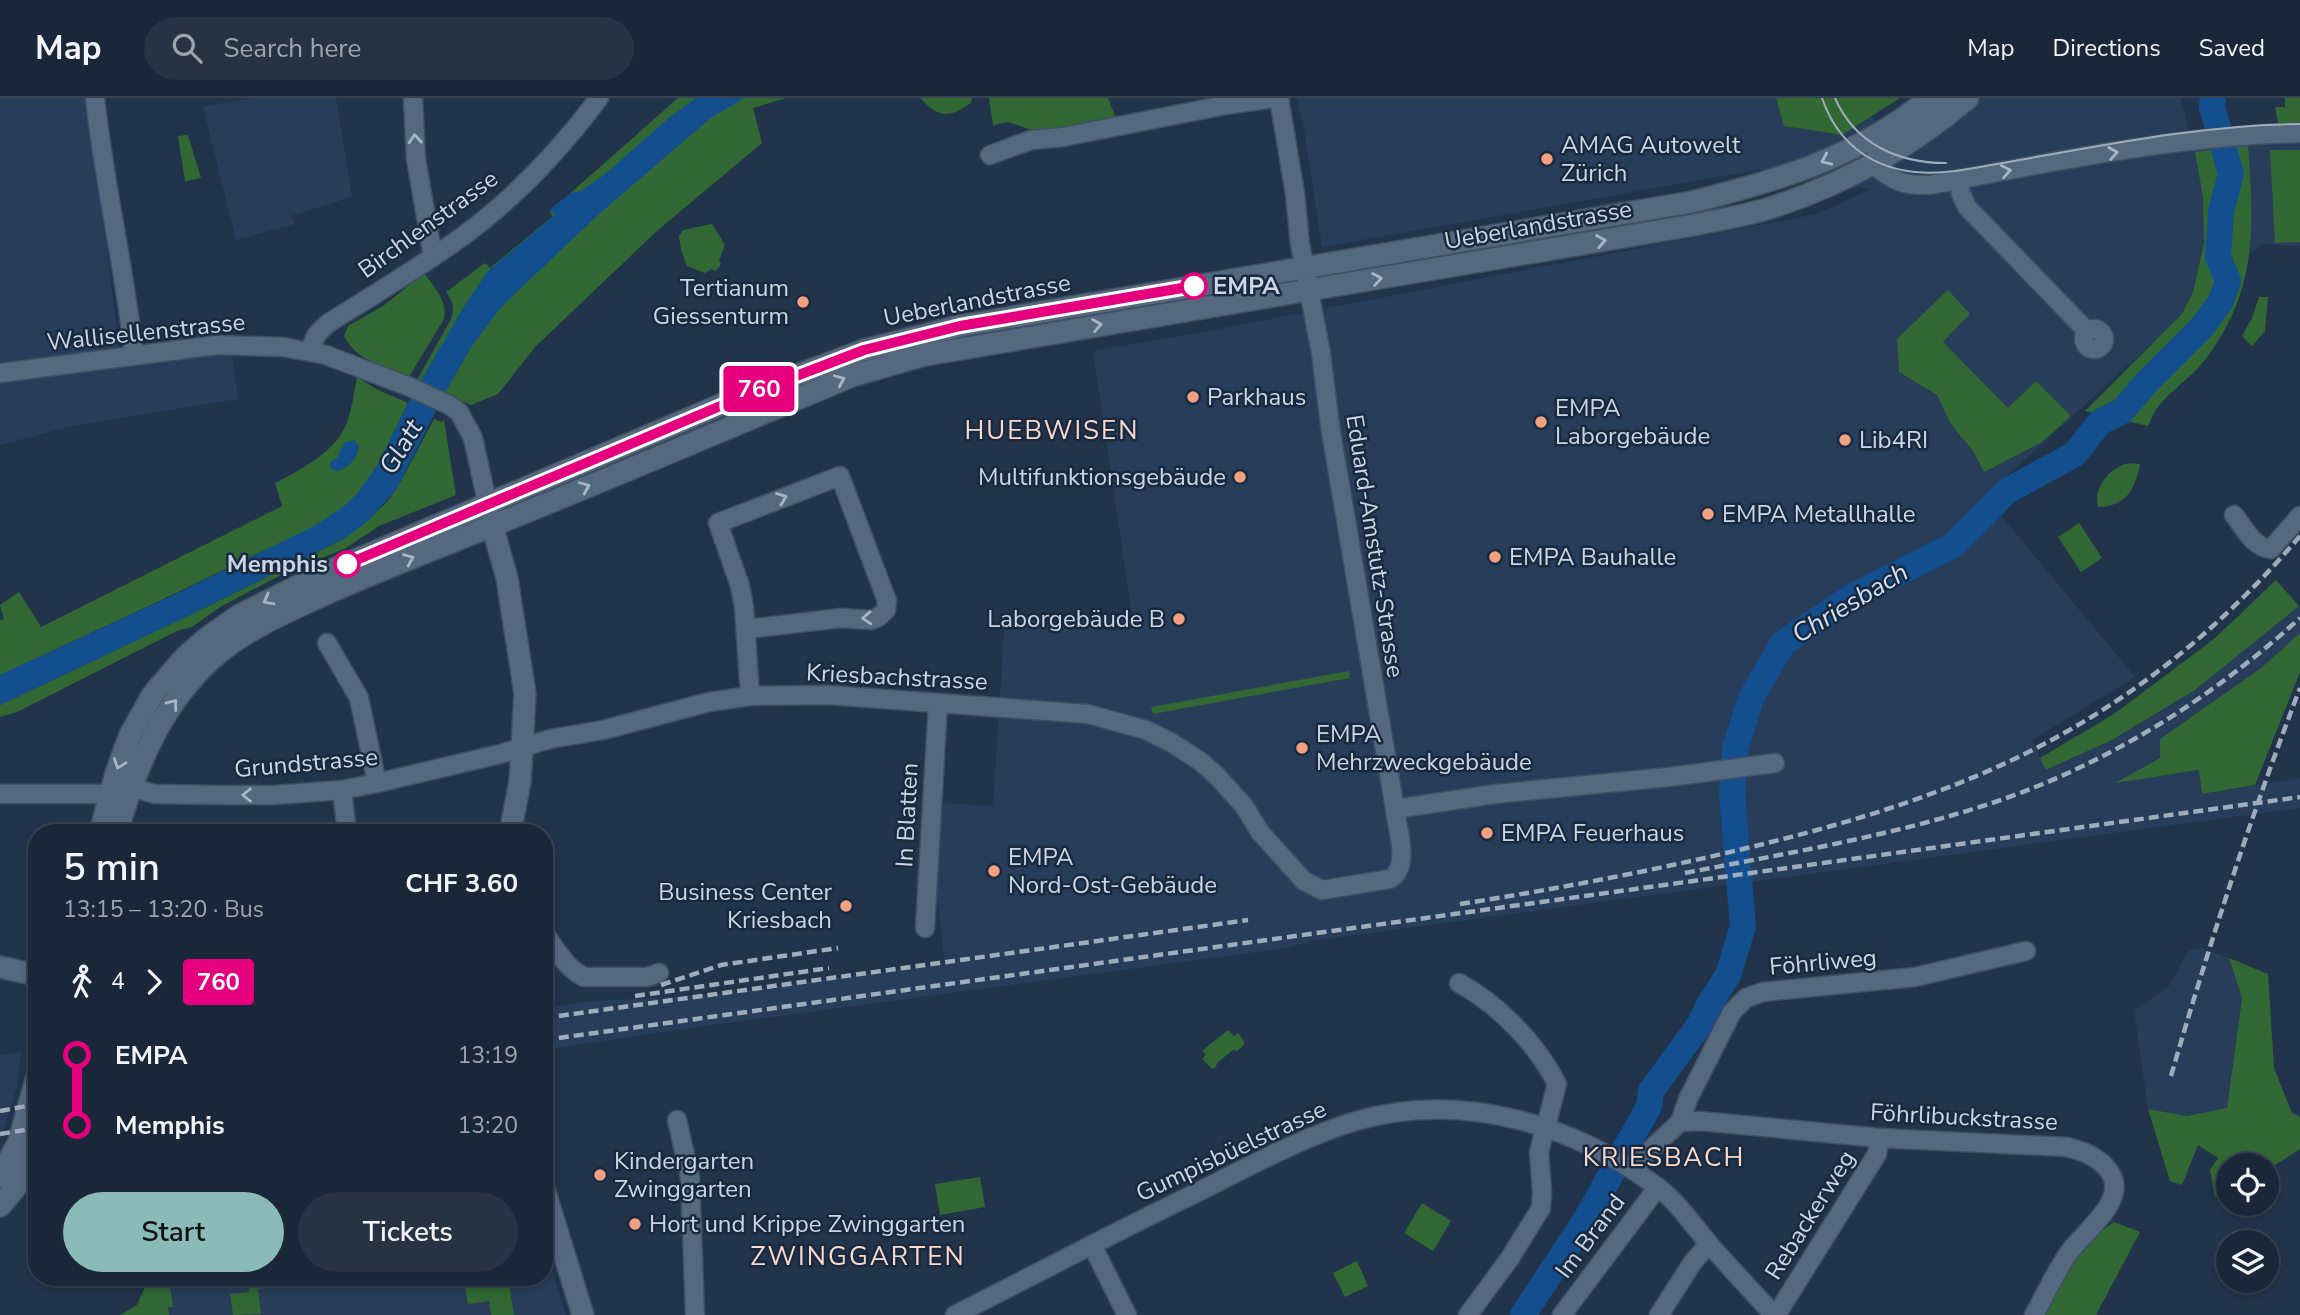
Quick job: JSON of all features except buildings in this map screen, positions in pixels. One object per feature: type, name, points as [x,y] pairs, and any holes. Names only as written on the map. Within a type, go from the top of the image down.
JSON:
[{"type":"main road","name":"Ueberlandstrasse","points":[[120,824],[147,747],[169,707],[220,652],[250,632],[346,585],[744,396],[864,350],[960,326],[1692,202],[1757,186],[1790,176],[1847,150],[1930,98]]},
{"type":"main road","name":"Ueberlandstrasse","points":[[101,824],[104,794],[130,735],[153,694],[185,657],[208,637],[240,615],[278,595],[852,376],[913,358],[1147,316],[1694,225],[1764,209],[1811,193],[1873,164],[1911,142],[1968,98]]},
{"type":"main road","points":[[490,515],[507,578],[525,694],[524,747],[512,824]]},
{"type":"main road","points":[[0,967],[28,973]]},
{"type":"main road","points":[[0,1177],[19,1141],[28,1108]]},
{"type":"main road","points":[[0,1206],[17,1186],[28,1166]]},
{"type":"main road","points":[[553,1218],[583,1315]]},
{"type":"street","points":[[95,98],[134,355]]},
{"type":"street","points":[[413,98],[416,159],[433,257]]},
{"type":"street","name":"Birchlenstrasse","points":[[309,351],[317,334],[327,324],[433,257],[520,188],[557,151],[599,98]]},
{"type":"street","points":[[990,155],[1031,140],[1063,137],[1226,105],[1277,98]]},
{"type":"street","name":"Eduard-Amstutz-Strasse","points":[[1244,806],[1260,832],[1304,881],[1322,890],[1390,879],[1397,875],[1402,863],[1304,267],[1296,194],[1277,98]]},
{"type":"street","name":"Ueberlandstrasse","points":[[1873,164],[1874,155],[1888,141],[1946,98]]},
{"type":"street","points":[[1873,164],[1890,180],[1917,185],[2193,141],[2300,133]]},
{"type":"street","points":[[1959,179],[1961,194],[1967,207],[2087,331]]},
{"type":"street","name":"Wallisellenstrasse","points":[[0,373],[233,344],[309,351],[410,387],[448,404],[463,417],[471,430],[490,515]]},
{"type":"street","points":[[747,629],[830,619],[871,620],[883,615],[887,601],[840,476],[719,523],[740,586],[747,629],[750,696]]},
{"type":"street","points":[[2234,515],[2263,548],[2272,548],[2300,516]]},
{"type":"street","points":[[327,643],[359,698],[377,783]]},
{"type":"street","name":"Kriesbachstrasse","points":[[524,747],[603,730],[709,702],[750,696],[829,695],[1088,714],[1137,727],[1172,743],[1200,761],[1244,806]]},
{"type":"street","name":"In Blatten","points":[[925,929],[938,704]]},
{"type":"street","name":"Grundstrasse","points":[[131,787],[154,794],[220,795],[274,795],[342,790],[524,747]]},
{"type":"street","points":[[1395,809],[1495,794],[1669,777],[1775,763]]},
{"type":"street","points":[[342,790],[346,824]]},
{"type":"street","points":[[0,794],[104,794]]},
{"type":"street","points":[[553,943],[565,960],[584,977],[647,977],[659,973]]},
{"type":"street","name":"Föhrliweg","points":[[1630,1169],[1680,1122],[1688,1099],[1732,1012],[1746,998],[1763,992],[1915,977],[2026,951]]},
{"type":"street","points":[[1459,983],[1492,1005],[1547,1063],[1557,1084],[1539,1152],[1541,1208],[1510,1258],[1468,1315]]},
{"type":"street","name":"Gumpisbüelstrasse","points":[[956,1315],[1301,1142],[1358,1121],[1412,1112],[1462,1111],[1495,1114],[1544,1126]]},
{"type":"street","points":[[677,1120],[690,1177],[695,1315]]},
{"type":"street","name":"Föhrlibuckstrasse","points":[[1680,1122],[1700,1121],[1880,1138],[2067,1147],[2083,1151],[2100,1161],[2112,1173],[2116,1188],[2112,1200],[2068,1253],[2034,1315]]},
{"type":"street","points":[[1544,1126],[1596,1148],[1658,1187],[1682,1210],[1773,1315]]},
{"type":"street","name":"Rebackerweg","points":[[1773,1315],[1780,1309],[1877,1154],[1880,1138]]},
{"type":"street","name":"Im Brand","points":[[1562,1315],[1658,1187]]},
{"type":"street","points":[[1659,1315],[1693,1262],[1709,1244]]},
{"type":"street","points":[[1091,1245],[1127,1315]]},
{"type":"shaded area","points":[[0,98],[90,98],[120,360],[231,348],[238,399],[72,426],[0,445]]},
{"type":"shaded area","points":[[253,98],[336,98],[352,197],[291,216],[295,224],[236,240],[203,107]]},
{"type":"shaded area","points":[[1296,98],[1852,98],[1909,152],[1979,98],[2181,98],[2194,151],[2300,139],[2300,246],[2261,244],[1985,496],[2135,677],[2032,740],[2046,770],[2112,740],[2195,690],[2300,605],[2300,633],[2261,668],[2160,739],[2160,758],[2118,782],[2200,770],[2203,794],[2300,778],[2300,808],[1311,941],[1287,948],[553,1049],[553,1007],[584,1002],[717,994],[945,964],[926,802],[993,806],[1005,617],[1132,615],[1093,351],[1817,214],[1871,189],[1763,169],[1322,247],[1303,123]]},
{"type":"shaded area","points":[[2200,948],[2229,958],[2242,998],[2227,1108],[2187,1116],[2148,1109],[2134,1011],[2169,986],[2188,951]]},
{"type":"shaded area","points":[[21,1052],[18,1085],[0,1141],[0,1055]]},
{"type":"shaded area","points":[[553,1275],[566,1315],[120,1315],[137,1305],[145,1286],[553,1286]]},
{"type":"green space","points":[[678,98],[786,98],[753,108],[762,143],[657,231],[536,346],[498,394],[471,405],[417,380],[451,319],[453,305],[446,292],[485,263],[490,268],[553,216],[549,212]]},
{"type":"green space","points":[[920,98],[972,98],[971,103],[963,108],[945,114],[933,110]]},
{"type":"green space","points":[[989,98],[1108,98],[1117,121],[1044,134],[1008,122],[993,125]]},
{"type":"green space","points":[[1776,98],[1900,98],[1842,135],[1784,126]]},
{"type":"green space","points":[[2285,98],[2300,98],[2300,128],[2279,128],[2275,107],[2285,107]]},
{"type":"green space","points":[[188,135],[201,178],[185,181],[178,136]]},
{"type":"green space","points":[[2248,145],[2251,232],[2248,258],[2243,284],[2222,335],[2199,367],[2158,407],[2148,426],[2085,411],[2182,314],[2193,292],[2204,243],[2203,197],[2195,152]]},
{"type":"green space","points":[[2270,150],[2300,150],[2300,242],[2275,243]]},
{"type":"green space","points":[[712,224],[725,245],[719,261],[721,264],[716,271],[711,269],[705,273],[687,266],[679,236],[683,230]]},
{"type":"green space","points":[[424,273],[442,300],[444,319],[409,377],[363,357],[344,336],[348,326],[383,306]]},
{"type":"green space","points":[[1948,290],[1970,314],[1943,342],[2008,408],[2036,381],[2071,416],[2042,442],[1984,472],[1973,451],[1950,423],[1937,395],[1899,372],[1897,339]]},
{"type":"green space","points":[[2259,297],[2268,297],[2265,331],[2252,346],[2242,336]]},
{"type":"green space","points":[[357,377],[408,403],[365,485],[344,507],[299,535],[0,675],[0,620],[4,619],[0,605],[19,592],[41,627],[282,506],[275,483],[315,460],[341,435],[350,413]]},
{"type":"green space","points":[[434,419],[442,422],[444,420],[456,495],[379,526],[346,548],[281,575],[220,607],[192,627],[177,631],[17,712],[0,717],[0,705],[345,538],[385,504],[396,490]]},
{"type":"green space","points":[[2131,463],[2140,464],[2128,495],[2116,504],[2098,507],[2098,492],[2106,478],[2117,467]]},
{"type":"green space","points":[[2079,523],[2102,558],[2081,572],[2058,537]]},
{"type":"green space","points":[[2276,580],[2299,606],[2195,690],[2112,740],[2046,770],[2040,758],[2114,714],[2214,639]]},
{"type":"green space","points":[[2300,633],[2300,672],[2255,785],[2202,794],[2199,770],[2115,783],[2160,758],[2160,739],[2261,668]]},
{"type":"green space","points":[[1349,671],[1350,678],[1153,714],[1151,707]]},
{"type":"green space","points":[[2229,958],[2268,974],[2274,1068],[2292,1113],[2300,1117],[2300,1149],[2279,1163],[2279,1153],[2216,1153],[2216,1157],[2198,1145],[2182,1185],[2170,1181],[2148,1109],[2187,1116],[2227,1108],[2242,998]]},
{"type":"green space","points":[[1228,1030],[1234,1036],[1238,1033],[1244,1045],[1237,1051],[1233,1050],[1212,1069],[1202,1059],[1206,1055],[1202,1051]]},
{"type":"green space","points":[[2216,1161],[2215,1197],[2210,1170]]},
{"type":"green space","points":[[980,1177],[985,1207],[940,1215],[935,1184]]},
{"type":"green space","points":[[1422,1203],[1451,1221],[1433,1251],[1404,1233]]},
{"type":"green space","points":[[2114,1222],[2140,1232],[2096,1315],[2044,1315],[2085,1241]]},
{"type":"green space","points":[[1357,1261],[1368,1286],[1345,1297],[1333,1273]]},
{"type":"green space","points":[[145,1286],[177,1286],[170,1287],[173,1307],[168,1307],[169,1315],[120,1315],[137,1305]]},
{"type":"green space","points":[[248,1286],[279,1286],[258,1289],[261,1314],[233,1315],[230,1294],[249,1292]]},
{"type":"green space","points":[[465,1286],[509,1286],[514,1315],[491,1315],[489,1301],[468,1304]]},
{"type":"water","name":"Glatt","points":[[696,98],[744,98],[711,118],[685,140],[598,215],[502,306],[472,346],[447,389],[396,490],[368,521],[345,538],[0,705],[0,675],[182,591],[314,526],[343,507],[357,494],[378,464],[408,403],[463,308],[488,271],[555,215],[550,209],[571,193],[581,191],[604,175],[670,117]]},
{"type":"water","points":[[354,440],[359,446],[354,460],[347,467],[334,471],[330,466],[331,461],[337,458],[344,443]]},
{"type":"waterway","name":"Chriesbach","points":[[1523,1315],[1586,1219],[1649,1106],[1651,1091],[1700,1024],[1728,975],[1743,926],[1732,795],[1735,749],[1751,698],[1783,643],[1853,596],[1954,545],[2007,491],[2075,454],[2100,422],[2122,411],[2203,326],[2221,301],[2228,281],[2218,257],[2221,211],[2231,174],[2212,107],[2213,98]]},
{"type":"tram line","points":[[1822,98],[1831,119],[1857,150],[1892,168],[1912,172],[1955,171],[2213,129],[2300,124]]},
{"type":"tram line","points":[[1835,98],[1854,128],[1880,148],[1911,159],[1946,163]]},
{"type":"railway","points":[[1460,904],[1604,879],[1747,848],[1862,817],[1974,777],[2082,723],[2151,677],[2214,625],[2273,567],[2300,536]]},
{"type":"railway","points":[[1685,873],[1840,843],[1916,825],[1992,803],[2034,787],[2076,769],[2155,727],[2230,676],[2300,618]]},
{"type":"railway","points":[[2171,1076],[2231,881],[2300,688]]},
{"type":"railway","points":[[553,1039],[2300,797]]},
{"type":"railway","points":[[553,1017],[1248,920]]},
{"type":"railway","points":[[661,985],[721,965],[838,948]]},
{"type":"railway","points":[[635,996],[829,968]]},
{"type":"railway","points":[[0,1111],[28,1106]]},
{"type":"railway","points":[[0,1134],[28,1129]]},
{"type":"bus line","name":"760","points":[[347,564],[744,396],[864,350],[960,326],[1194,286]]},
{"type":"place","name":"AMAG Autowelt Zürich","points":[[1547,159]]},
{"type":"place","name":"EMPA","points":[[1194,286]]},
{"type":"place","name":"Tertianum Giessenturm","points":[[803,302]]},
{"type":"place","name":"Parkhaus","points":[[1193,397]]},
{"type":"place","name":"EMPA Laborgebäude","points":[[1541,422]]},
{"type":"place","name":"Lib4RI","points":[[1845,440]]},
{"type":"place","name":"Multifunktionsgebäude","points":[[1240,477]]},
{"type":"place","name":"EMPA Metallhalle","points":[[1708,514]]},
{"type":"place","name":"EMPA Bauhalle","points":[[1495,557]]},
{"type":"place","name":"Memphis","points":[[347,564]]},
{"type":"place","name":"Laborgebäude B","points":[[1179,619]]},
{"type":"place","name":"EMPA Mehrzweckgebäude","points":[[1302,748]]},
{"type":"place","name":"EMPA Feuerhaus","points":[[1487,833]]},
{"type":"place","name":"EMPA Nord-Ost-Gebäude","points":[[994,871]]},
{"type":"place","name":"Business Center Kriesbach","points":[[846,906]]},
{"type":"place","name":"Kindergarten Zwinggarten","points":[[600,1175]]},
{"type":"place","name":"Hort und Krippe Zwinggarten","points":[[635,1224]]},
{"type":"district","name":"HUEBWISEN","points":[[1052,430]]},
{"type":"district","name":"KRIESBACH","points":[[1664,1157]]},
{"type":"district","name":"ZWINGGARTEN","points":[[858,1256]]}]
